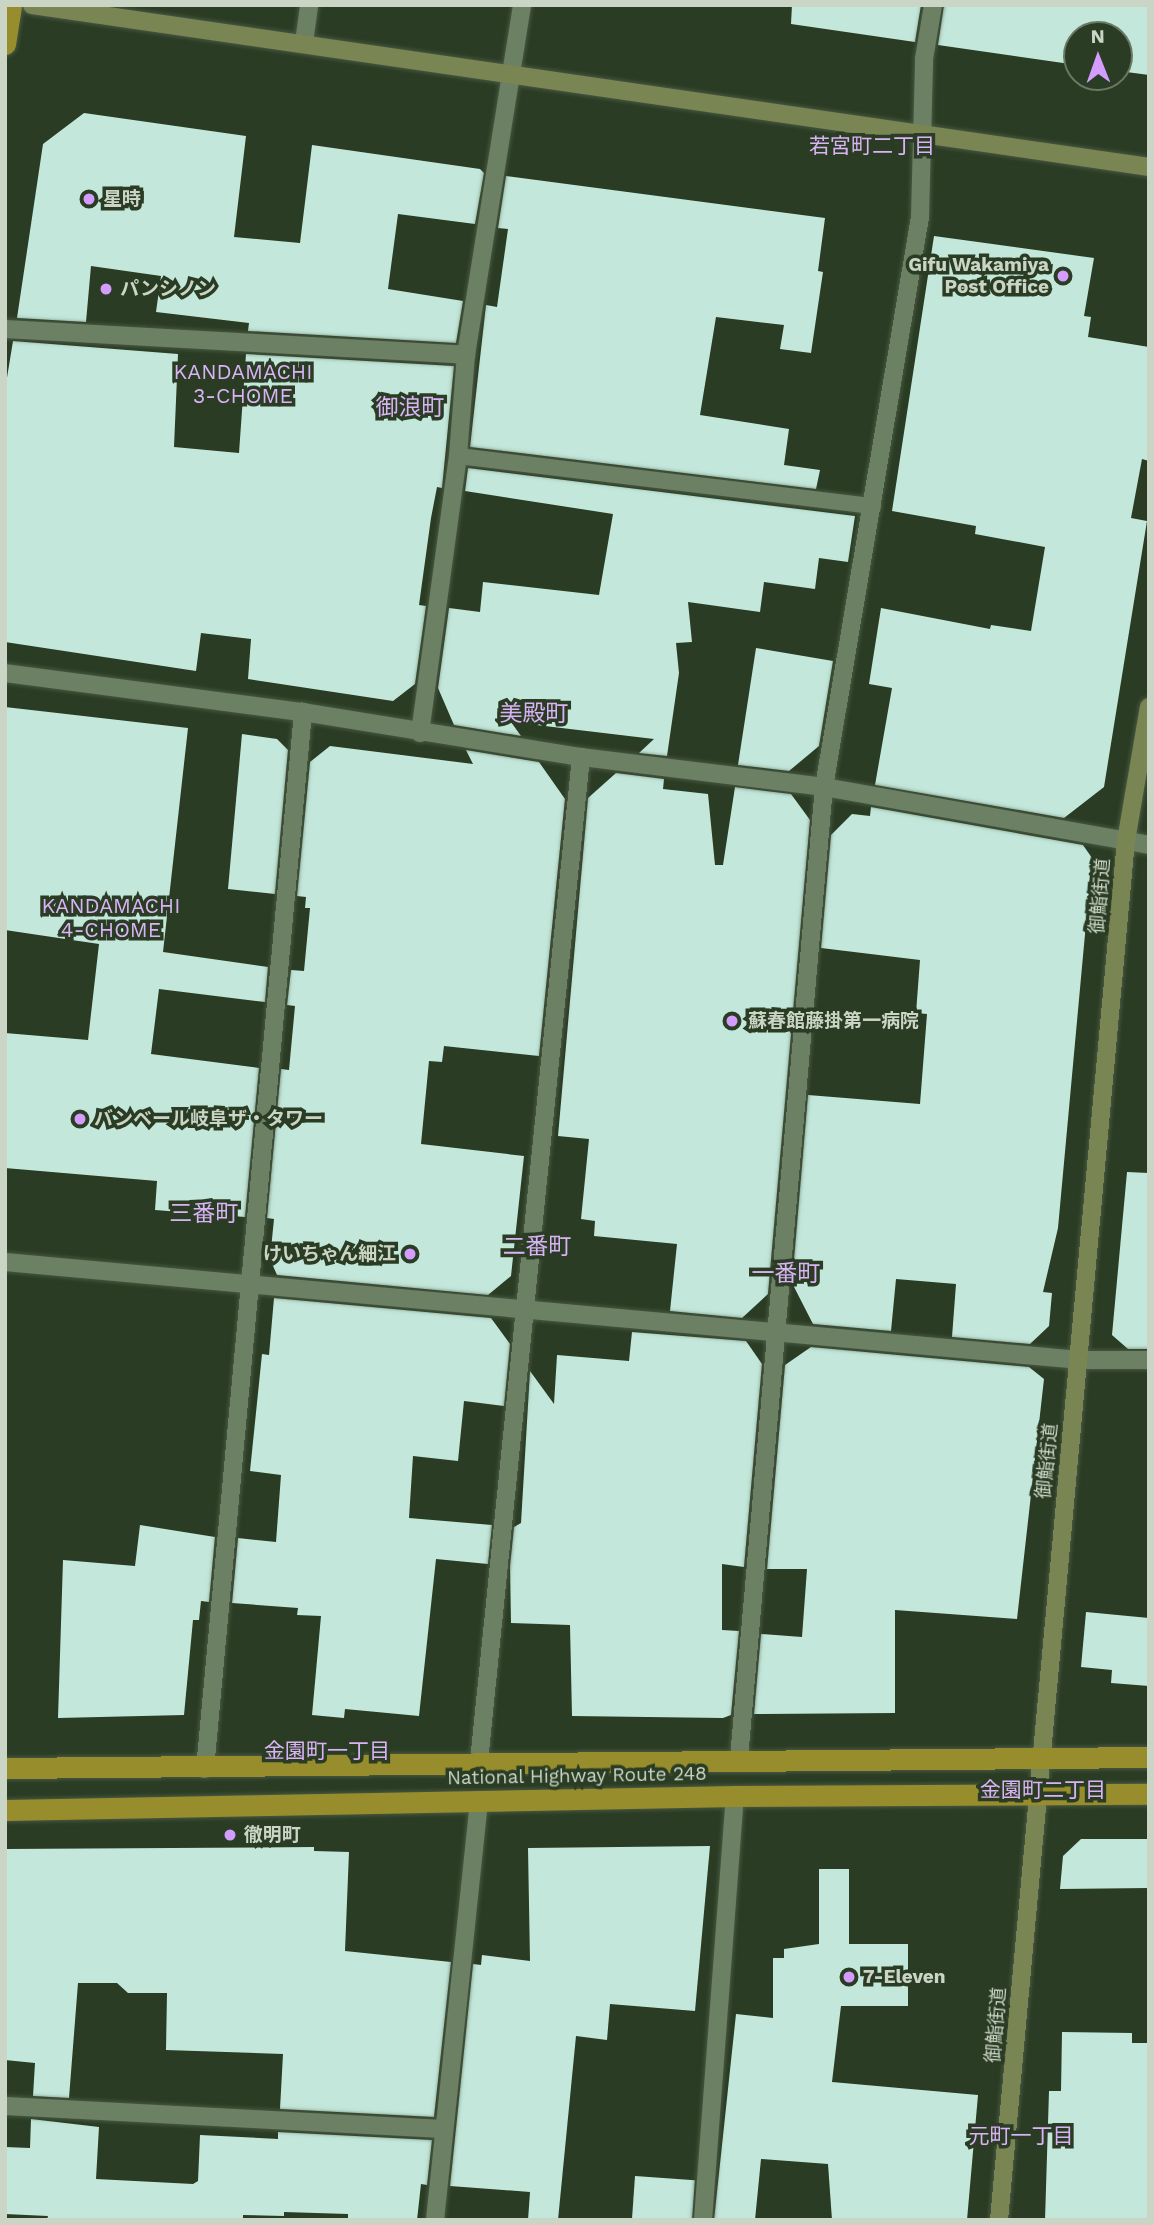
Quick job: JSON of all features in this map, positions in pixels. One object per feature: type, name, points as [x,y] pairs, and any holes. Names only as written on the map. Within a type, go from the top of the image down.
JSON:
[{"type":"highway","points":[[5,44],[11,5]]},
{"type":"highway","name":"National Highway Route 248","points":[[5,1768],[205,1769],[479,1761],[739,1758],[1149,1757]]},
{"type":"highway","name":"National Highway Route 248","points":[[5,1810],[735,1796],[1149,1794]]},
{"type":"street","points":[[32,5],[304,42],[511,75],[1149,167]]},
{"type":"street","points":[[304,42],[309,5]]},
{"type":"street","points":[[420,733],[458,456],[467,355],[522,5]]},
{"type":"street","points":[[739,1758],[779,1331],[824,787],[873,506],[919,217],[924,59],[933,5]]},
{"type":"street","points":[[5,329],[467,355]]},
{"type":"street","points":[[5,673],[303,712],[581,757],[824,787],[1149,845]]},
{"type":"street","name":"御鮨街道","points":[[999,2220],[1040,1796],[1039,1758],[1079,1360],[1126,841],[1149,707]]},
{"type":"street","points":[[205,1769],[303,712]]},
{"type":"street","points":[[479,1761],[581,757]]},
{"type":"street","points":[[5,1262],[524,1307],[1079,1360],[1149,1360]]},
{"type":"street","points":[[703,2220],[735,1796]]},
{"type":"street","points":[[435,2220],[479,1801]]},
{"type":"street","points":[[5,2106],[443,2129]]},
{"type":"lane","points":[[458,456],[873,506]]},
{"type":"building","points":[[792,5],[921,5],[915,42],[791,24]]},
{"type":"building","points":[[944,5],[1149,5],[1149,75],[1133,73],[1133,21],[1063,21],[1063,63],[938,45]]},
{"type":"building","points":[[84,113],[246,136],[234,237],[300,243],[312,145],[480,169],[484,173],[475,224],[398,214],[388,289],[463,301],[456,343],[248,331],[249,323],[156,312],[161,276],[91,266],[86,322],[17,318],[43,144]]},
{"type":"building","points":[[506,176],[825,218],[818,271],[823,272],[811,353],[780,349],[784,325],[716,317],[700,415],[789,429],[784,465],[820,470],[816,489],[470,447],[486,305],[497,307],[508,229],[498,228]]},
{"type":"building","points":[[934,236],[1094,258],[1084,316],[1091,317],[1088,337],[1149,347],[1149,461],[1142,459],[1131,518],[1147,521],[1104,787],[1064,818],[875,785],[892,688],[869,684],[881,608],[990,629],[991,625],[1031,631],[1045,547],[975,534],[976,526],[892,511]]},
{"type":"building","points":[[13,341],[178,354],[174,447],[239,453],[246,354],[454,366],[442,488],[437,487],[419,605],[426,606],[415,684],[393,701],[248,679],[251,639],[201,633],[196,671],[5,642],[5,390]]},
{"type":"building","points":[[468,468],[855,516],[848,562],[819,558],[815,589],[764,582],[760,612],[688,602],[692,642],[676,643],[679,673],[667,756],[639,753],[654,739],[511,722],[521,736],[454,725],[438,688],[449,608],[480,612],[483,582],[599,595],[613,514],[465,491]]},
{"type":"building","points":[[756,648],[833,661],[819,746],[789,771],[738,765]]},
{"type":"building","points":[[5,707],[188,728],[163,952],[268,967],[265,1002],[159,989],[151,1054],[259,1068],[245,1217],[155,1210],[157,1181],[5,1168],[5,1033],[88,1040],[99,944],[5,930]]},
{"type":"building","points":[[242,734],[277,739],[288,750],[275,894],[228,889]]},
{"type":"building","points":[[330,746],[473,764],[466,750],[539,762],[565,799],[539,1056],[444,1046],[442,1062],[429,1061],[421,1144],[524,1156],[511,1276],[488,1295],[277,1275],[270,1259],[274,1219],[267,1218],[281,1069],[289,1070],[295,1006],[287,1005],[291,970],[304,971],[310,908],[305,908],[306,897],[297,896],[310,762]]},
{"type":"building","points":[[616,773],[664,779],[663,789],[708,794],[715,865],[723,865],[735,787],[791,794],[810,820],[768,1294],[742,1318],[670,1311],[677,1244],[594,1236],[595,1221],[581,1219],[589,1139],[558,1136],[588,798]]},
{"type":"building","points":[[871,807],[1083,845],[1092,858],[1058,1228],[1043,1292],[1052,1293],[1049,1326],[1030,1344],[952,1337],[956,1284],[896,1279],[891,1331],[813,1324],[792,1283],[808,1095],[920,1104],[927,1014],[916,1013],[920,960],[821,948],[831,835],[852,814],[870,816]]},
{"type":"building","points":[[1127,1172],[1149,1173],[1149,1349],[1128,1349],[1112,1335]]},
{"type":"building","points":[[274,1298],[491,1318],[510,1344],[504,1406],[464,1401],[458,1461],[413,1456],[409,1518],[492,1525],[488,1564],[436,1559],[419,1716],[345,1709],[344,1718],[312,1715],[321,1616],[297,1615],[298,1608],[232,1603],[238,1538],[276,1542],[281,1475],[250,1471],[262,1354],[269,1355]]},
{"type":"building","points":[[632,1332],[746,1341],[762,1364],[744,1567],[722,1564],[722,1630],[739,1631],[731,1715],[723,1718],[572,1716],[570,1625],[511,1623],[510,1566],[514,1527],[521,1523],[530,1371],[554,1404],[557,1355],[629,1361]]},
{"type":"building","points":[[811,1347],[1029,1367],[1044,1379],[1017,1619],[895,1610],[895,1713],[754,1714],[761,1634],[802,1637],[807,1569],[767,1569],[785,1365]]},
{"type":"building","points":[[140,1525],[215,1537],[209,1602],[201,1601],[199,1620],[193,1620],[184,1715],[58,1718],[63,1560],[135,1566]]},
{"type":"building","points":[[1086,1612],[1149,1618],[1149,1686],[1111,1683],[1112,1670],[1081,1667]]},
{"type":"building","points":[[1081,1839],[1149,1839],[1149,1888],[1060,1889],[1063,1856]]},
{"type":"building","points":[[710,1846],[695,2011],[610,2004],[607,2040],[576,2036],[558,2220],[528,2220],[530,2192],[450,2186],[473,1964],[481,1965],[482,1955],[530,1961],[528,1848]]},
{"type":"building","points":[[314,1847],[314,1851],[349,1852],[345,1951],[451,1962],[434,2117],[280,2109],[283,2054],[166,2050],[167,1993],[128,1993],[117,1983],[78,1983],[69,2098],[33,2096],[35,2063],[5,2060],[5,1849]]},
{"type":"building","points":[[819,1869],[849,1869],[849,1944],[908,1944],[908,2006],[841,2006],[832,2082],[978,2095],[967,2220],[832,2220],[828,2164],[761,2159],[755,2220],[714,2220],[736,2014],[773,2018],[773,1958],[784,1958],[784,1949],[819,1944]]},
{"type":"building","points":[[1062,2032],[1132,2033],[1132,2043],[1149,2043],[1149,2220],[1045,2220],[1049,2091],[1061,2091]]},
{"type":"building","points":[[31,2119],[99,2127],[96,2179],[193,2184],[198,2181],[200,2135],[278,2139],[278,2132],[432,2140],[427,2185],[421,2184],[417,2220],[348,2220],[348,2214],[284,2212],[284,2216],[243,2215],[243,2220],[47,2220],[48,2216],[5,2214],[5,2147],[30,2148]]},
{"type":"building","points":[[635,2176],[695,2180],[692,2220],[632,2220]]},
{"type":"place","name":"星時","points":[[89,199]]},
{"type":"place","name":"Gifu Wakamiya Post Office","points":[[1063,276]]},
{"type":"place","name":"パンシノン","points":[[106,289]]},
{"type":"place","name":"蘇春館藤掛第一病院","points":[[732,1021]]},
{"type":"place","name":"バンベール岐阜ザ・タワー","points":[[80,1119]]},
{"type":"place","name":"けいちゃん細江","points":[[410,1254]]},
{"type":"place","name":"徹明町","points":[[230,1835]]},
{"type":"place","name":"7-Eleven","points":[[849,1977]]},
{"type":"district","name":"若宮町二丁目","points":[[872,146]]},
{"type":"district","name":"KANDAMACHI 3-CHOME","points":[[243,384]]},
{"type":"district","name":"御浪町","points":[[410,408]]},
{"type":"district","name":"美殿町","points":[[534,714]]},
{"type":"district","name":"KANDAMACHI 4-CHOME","points":[[111,918]]},
{"type":"district","name":"三番町","points":[[204,1214]]},
{"type":"district","name":"二番町","points":[[537,1247]]},
{"type":"district","name":"一番町","points":[[786,1274]]},
{"type":"district","name":"金園町一丁目","points":[[327,1751]]},
{"type":"district","name":"金園町二丁目","points":[[1043,1790]]},
{"type":"district","name":"元町一丁目","points":[[1021,2136]]}]
